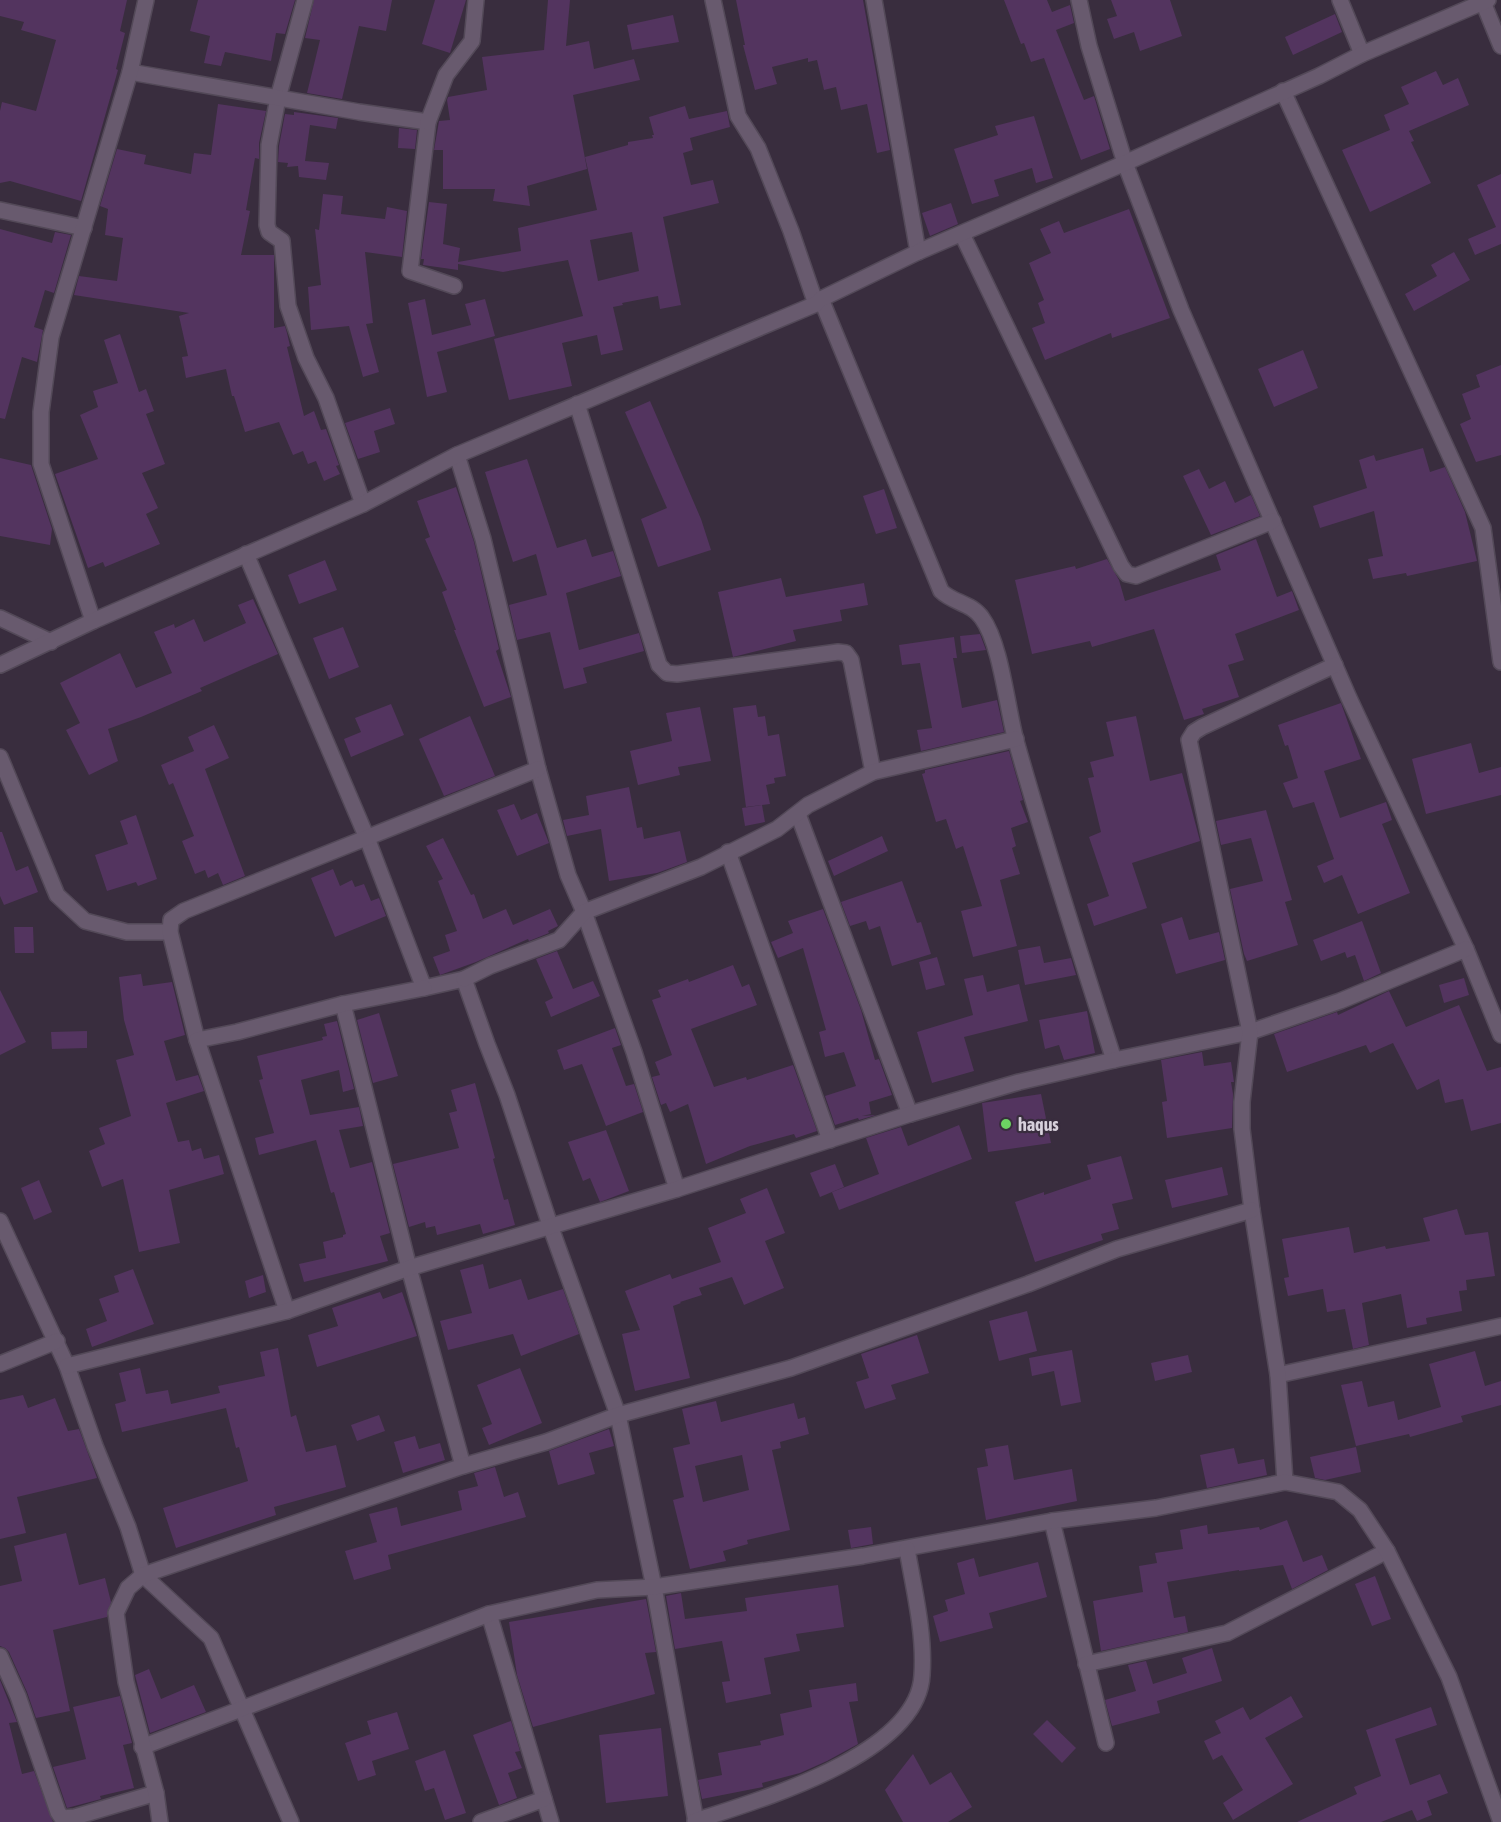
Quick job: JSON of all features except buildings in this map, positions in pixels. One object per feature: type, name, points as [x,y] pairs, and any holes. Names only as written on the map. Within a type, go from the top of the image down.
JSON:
[{"type":"street","points":[[93,621],[41,464],[41,412],[51,337],[130,72],[146,0]]},
{"type":"street","points":[[305,0],[278,98],[269,145],[267,225],[269,232],[282,241],[288,306],[306,358],[326,399],[363,504]]},
{"type":"street","points":[[454,286],[410,271],[428,122],[446,75],[472,41],[476,0]]},
{"type":"street","points":[[713,0],[738,116],[758,148],[819,301],[941,591],[947,597],[969,606],[984,620],[993,642],[1016,739],[1067,914],[1114,1060]]},
{"type":"street","points":[[874,0],[918,252]]},
{"type":"street","points":[[1079,0],[1089,46],[1125,163],[1181,310],[1335,665],[1466,949],[1501,1035]]},
{"type":"street","points":[[1340,0],[1362,54]]},
{"type":"street","points":[[0,665],[93,621],[363,504],[458,455],[819,301],[918,252],[1125,163],[1319,76],[1362,54],[1485,1],[1501,46]]},
{"type":"street","points":[[130,72],[428,122]]},
{"type":"street","points":[[1283,91],[1483,528],[1501,662]]},
{"type":"street","points":[[0,210],[84,228]]},
{"type":"street","points":[[962,234],[1126,574],[1136,576],[1273,522]]},
{"type":"street","points":[[577,404],[659,665],[667,673],[677,674],[838,652],[846,653],[852,660],[873,772]]},
{"type":"street","points":[[458,455],[485,550],[538,769],[568,875],[584,912],[634,1052],[677,1189]]},
{"type":"street","points":[[246,554],[367,838],[424,988]]},
{"type":"street","points":[[0,618],[51,642]]},
{"type":"street","points":[[1286,1482],[1278,1375],[1252,1210],[1242,1129],[1242,1102],[1250,1032],[1189,740],[1194,732],[1202,727],[1335,665]]},
{"type":"street","points":[[197,1040],[237,1032],[343,1004],[464,979],[490,966],[559,940],[584,912],[701,867],[777,829],[808,805],[873,772],[1016,739]]},
{"type":"street","points":[[0,757],[57,895],[85,921],[127,932],[170,932]]},
{"type":"street","points":[[287,1311],[197,1040],[170,932],[171,920],[184,911],[538,769]]},
{"type":"street","points":[[798,814],[910,1114]]},
{"type":"street","points":[[728,852],[830,1140]]},
{"type":"street","points":[[67,1366],[287,1311],[409,1268],[551,1228],[910,1114],[1019,1082],[1250,1032],[1340,1001],[1466,949]]},
{"type":"street","points":[[464,979],[507,1095],[551,1228],[618,1415],[654,1587],[696,1821],[778,1794],[828,1771],[874,1746],[902,1723],[918,1699],[922,1677],[921,1637],[908,1549]]},
{"type":"street","points":[[343,1004],[409,1268],[463,1466]]},
{"type":"street","points":[[160,1822],[156,1793],[126,1682],[116,1613],[128,1588],[143,1575],[463,1466],[546,1442],[618,1415],[791,1368],[1028,1284],[1117,1249],[1252,1210]]},
{"type":"street","points":[[0,1221],[57,1341],[95,1446],[124,1516],[143,1575],[211,1638],[291,1822]]},
{"type":"street","points":[[1278,1375],[1501,1326]]},
{"type":"street","points":[[0,1364],[57,1341]]},
{"type":"street","points":[[142,1747],[489,1614],[597,1590],[654,1587],[908,1549],[1052,1521],[1156,1508],[1286,1482],[1338,1492],[1360,1510],[1387,1551],[1449,1677],[1501,1822]]},
{"type":"street","points":[[1052,1521],[1106,1743]]},
{"type":"street","points":[[1086,1664],[1227,1634],[1387,1551]]},
{"type":"street","points":[[489,1614],[551,1822]]},
{"type":"street","points":[[0,1656],[18,1696],[62,1818],[75,1817],[156,1793]]},
{"type":"street","points":[[482,1822],[544,1799]]},
{"type":"place","name":"haqus","points":[[1006,1124]]}]
